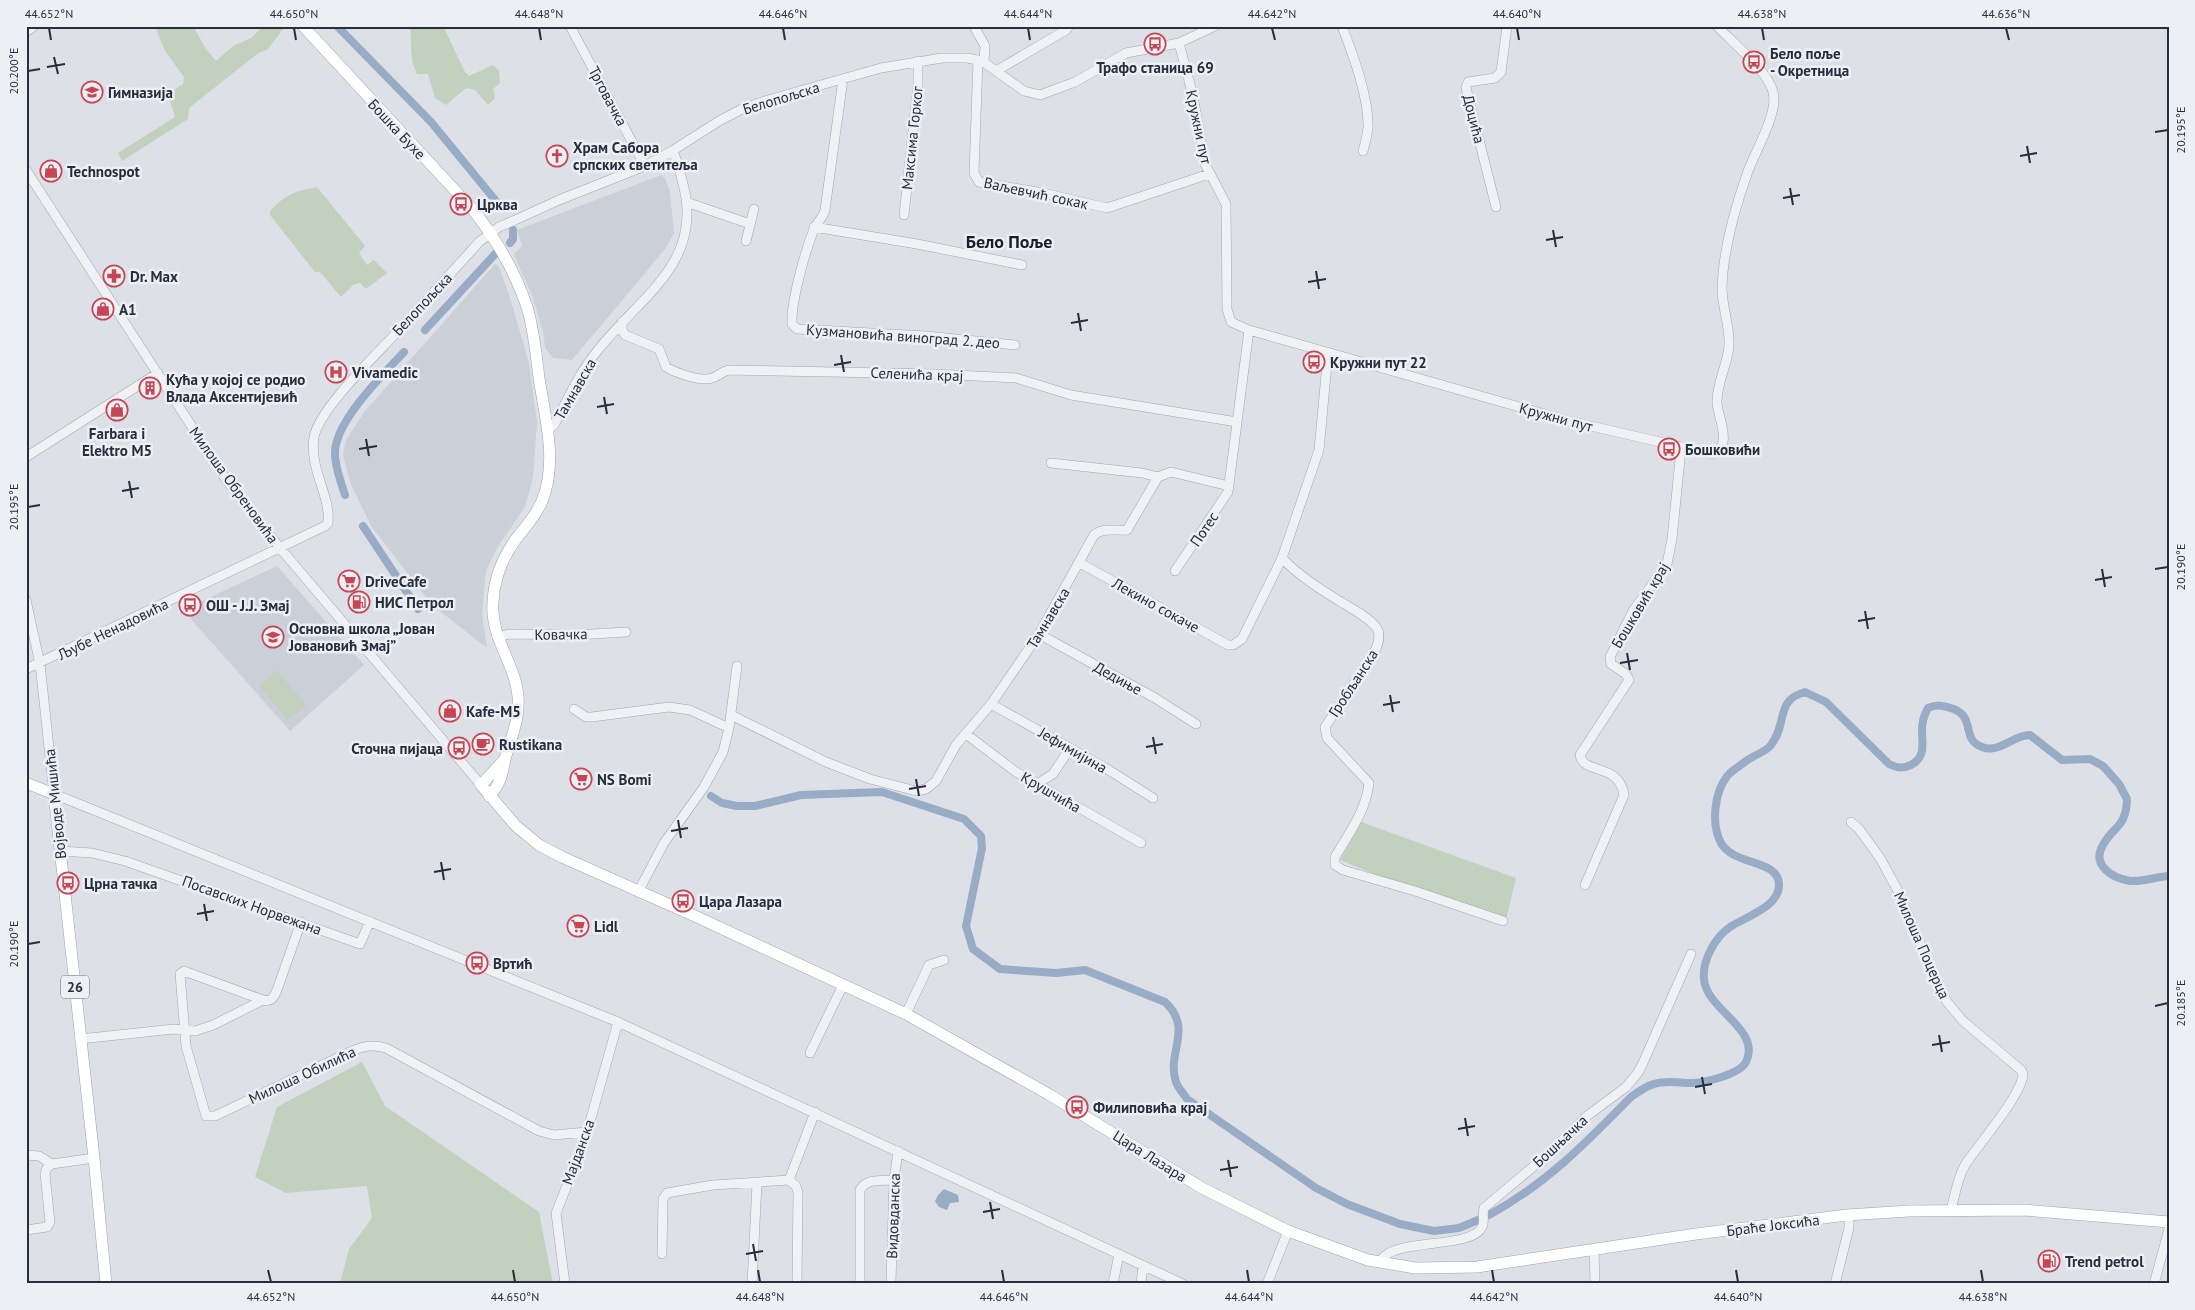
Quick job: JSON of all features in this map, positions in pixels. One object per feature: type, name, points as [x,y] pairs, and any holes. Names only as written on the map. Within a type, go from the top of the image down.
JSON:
[{"type":"main road","name":"Бошка Бухе","points":[[303,26],[384,116],[474,211],[490,234],[512,272],[527,307],[532,327],[547,431]]},
{"type":"main road","name":"Тамнавска","points":[[489,796],[501,781],[517,719],[518,697],[511,669],[497,637],[493,613],[495,586],[504,559],[534,517],[542,500],[549,468],[547,431]]},
{"type":"main road","points":[[481,785],[506,759]]},
{"type":"main road","points":[[26,783],[54,794]]},
{"type":"main road","name":"Цара Лазара","points":[[481,785],[516,826],[539,844],[578,866],[906,1014],[1050,1095],[1202,1188],[1288,1231],[1338,1250],[1380,1262]]},
{"type":"main road","name":"Војводе Мишића","points":[[54,794],[106,1284]]},
{"type":"main road","name":"Браће Јоксића","points":[[1380,1262],[1416,1268],[1458,1268],[1696,1234],[1847,1215],[1951,1210],[2061,1212],[2169,1222]]},
{"type":"street","points":[[26,32],[34,26]]},
{"type":"street","name":"Трговачка","points":[[570,26],[645,166]]},
{"type":"street","name":"Ваљевчић сокак","points":[[974,26],[986,46],[981,61],[974,173],[979,182],[1107,208],[1210,174]]},
{"type":"street","points":[[996,71],[1066,30],[1069,26]]},
{"type":"street","points":[[981,61],[1028,92],[1040,95],[1075,82],[1126,53],[1178,43],[1216,26]]},
{"type":"street","points":[[1342,26],[1360,82],[1367,115],[1368,129],[1363,151]]},
{"type":"street","name":"Доцића","points":[[1496,207],[1466,88],[1468,82],[1495,78],[1501,72],[1507,26]]},
{"type":"street","name":"Кружни пут","points":[[1178,43],[1193,96],[1206,164],[1222,195],[1226,210],[1227,313],[1231,322],[1249,330],[1556,418],[1681,449],[1712,454],[1717,452],[1723,444],[1717,400],[1729,344],[1723,293],[1736,209],[1747,173],[1771,116],[1774,100],[1774,92],[1764,75],[1718,26]]},
{"type":"street","name":"Белопољска","points":[[280,548],[318,530],[328,523],[328,511],[316,472],[313,455],[314,436],[321,420],[348,384],[479,242],[499,227],[559,200],[645,166],[672,152],[719,121],[742,109],[768,100],[881,68],[918,61],[948,58],[981,61]]},
{"type":"street","name":"Максима Горког","points":[[904,215],[918,61]]},
{"type":"street","points":[[814,227],[822,219],[825,210],[843,79]]},
{"type":"street","name":"Тамнавска","points":[[547,431],[554,425],[582,371],[622,322],[666,275],[678,256],[687,228],[688,203],[677,161],[672,152]]},
{"type":"street","name":"Милоша Обреновића","points":[[26,170],[215,464],[280,548]]},
{"type":"street","points":[[688,203],[750,224]]},
{"type":"street","points":[[746,240],[754,208]]},
{"type":"street","points":[[814,227],[916,244],[1022,266]]},
{"type":"street","name":"Кузмановића виноград 2. део","points":[[814,227],[801,271],[792,324],[797,328],[926,336],[1015,345]]},
{"type":"street","name":"Селенића крај","points":[[622,322],[622,330],[625,335],[659,349],[666,367],[700,378],[711,379],[723,371],[730,370],[935,374],[1016,378],[1071,395],[1237,422]]},
{"type":"street","points":[[1051,463],[1142,473],[1158,477],[1171,472],[1229,486],[1249,330]]},
{"type":"street","points":[[1282,558],[1319,450],[1328,353]]},
{"type":"street","points":[[26,457],[158,373]]},
{"type":"street","name":"Бошковић крај","points":[[1585,885],[1624,795],[1622,784],[1616,778],[1586,765],[1581,760],[1580,755],[1629,680],[1626,674],[1611,664],[1610,657],[1633,611],[1667,564],[1672,539],[1681,449]]},
{"type":"street","name":"Тамнавска","points":[[731,715],[826,762],[870,779],[916,792],[926,789],[936,780],[945,761],[991,704],[1039,634],[1094,535],[1099,531],[1124,530],[1131,526],[1158,477]]},
{"type":"street","name":"Потес","points":[[1175,571],[1224,498],[1229,486]]},
{"type":"street","name":"Љубе Ненадовића","points":[[26,669],[40,664],[280,548]]},
{"type":"street","name":"Цара Лазара","points":[[280,548],[481,785]]},
{"type":"street","name":"Лекино сокаче","points":[[1080,563],[1228,645],[1233,645],[1242,639],[1282,558]]},
{"type":"street","name":"Гробљанска","points":[[1282,558],[1302,576],[1361,615],[1376,627],[1379,635],[1374,653],[1325,726],[1328,738],[1369,783],[1367,800],[1335,857],[1335,865],[1343,870],[1415,891],[1503,921]]},
{"type":"street","name":"Војводе Мишића","points":[[26,600],[40,664],[54,794]]},
{"type":"street","name":"Ковачка","points":[[497,637],[509,634],[576,635],[626,632]]},
{"type":"street","name":"Дедиње","points":[[1039,634],[1155,698],[1196,724]]},
{"type":"street","points":[[638,892],[664,843],[714,769],[722,752],[729,728],[737,666]]},
{"type":"street","name":"Јефимијина","points":[[991,704],[1154,798]]},
{"type":"street","points":[[574,709],[586,716],[592,717],[682,707],[729,728]]},
{"type":"street","name":"Крушчића","points":[[966,734],[1016,772],[1141,843]]},
{"type":"street","points":[[1037,784],[1052,774],[1070,748]]},
{"type":"street","points":[[54,794],[618,1022],[816,1112],[1119,1254],[1173,1282],[1183,1284]]},
{"type":"street","name":"Милоша Поцерца","points":[[1851,822],[1859,829],[1880,858],[1897,889],[1907,908],[1932,972],[1947,1002],[1963,1021],[2021,1070],[2023,1074],[2020,1086],[1964,1168],[1957,1184],[1951,1210]]},
{"type":"street","name":"Посавских Норвежана","points":[[60,851],[92,853],[125,861],[360,944],[370,921]]},
{"type":"street","points":[[184,1031],[180,976],[182,971],[264,1000],[270,1000],[274,997],[301,922]]},
{"type":"street","name":"Бошњачка","points":[[1380,1262],[1382,1258],[1391,1252],[1465,1238],[1479,1232],[1484,1224],[1484,1208],[1547,1155],[1587,1116],[1632,1081],[1642,1065],[1691,954]]},
{"type":"street","points":[[906,1014],[929,965],[944,960]]},
{"type":"street","points":[[810,1053],[843,984]]},
{"type":"street","points":[[80,1039],[174,1029],[184,1031],[201,1030],[264,1000]]},
{"type":"street","name":"Мајданска","points":[[566,1284],[556,1213],[579,1158],[618,1022]]},
{"type":"street","name":"Милоша Обилића","points":[[184,1031],[186,1046],[206,1116],[215,1116],[360,1047],[374,1045],[386,1048],[539,1131],[554,1135],[587,1132]]},
{"type":"street","points":[[789,1180],[816,1112]]},
{"type":"street","name":"Видовданска","points":[[890,1282],[894,1180],[898,1151]]},
{"type":"street","points":[[26,1155],[40,1156],[52,1164]]},
{"type":"street","points":[[26,1230],[47,1227],[50,1222],[45,1174],[47,1168],[52,1164],[94,1158]]},
{"type":"street","points":[[662,1254],[663,1199],[667,1193],[713,1185],[789,1180],[796,1186],[798,1193],[797,1284]]},
{"type":"street","points":[[860,1284],[860,1190],[862,1186],[869,1182],[894,1180]]},
{"type":"street","points":[[752,1284],[757,1183]]},
{"type":"street","points":[[1835,1284],[1849,1228],[1850,1221],[1847,1215]]},
{"type":"street","points":[[2154,1284],[2169,1229]]},
{"type":"street","points":[[1267,1284],[1288,1231]]},
{"type":"street","points":[[1594,1250],[1595,1284]]},
{"type":"street","points":[[1113,1284],[1119,1254]]},
{"type":"street","points":[[1141,1284],[1144,1266]]},
{"type":"shaded area","points":[[661,175],[665,178],[670,192],[674,233],[665,249],[572,360],[553,358],[545,348],[543,332],[533,298],[514,254],[522,246],[517,230]]},
{"type":"shaded area","points":[[495,264],[499,267],[510,298],[529,363],[537,423],[533,477],[525,507],[497,548],[486,571],[482,614],[487,648],[432,605],[371,526],[350,482],[343,455],[346,440],[365,411]]},
{"type":"shaded area","name":"Основна школа „Јован Јовановић Змај”","points":[[277,566],[364,665],[290,731],[183,610]]},
{"type":"green space","points":[[155,26],[193,26],[206,49],[216,61],[233,46],[251,38],[263,26],[281,26],[283,29],[268,49],[257,54],[189,108],[188,119],[122,161],[118,153],[175,117],[170,98],[173,91],[183,84],[184,77],[165,51]]},
{"type":"green space","points":[[410,26],[443,26],[465,72],[469,76],[493,65],[499,71],[500,83],[493,89],[495,98],[488,105],[475,90],[466,88],[446,105],[435,98],[428,74],[417,74],[414,69]]},
{"type":"green space","points":[[317,187],[365,246],[359,253],[367,265],[374,260],[387,273],[366,289],[360,283],[353,285],[341,297],[320,272],[315,272],[270,215],[270,211],[286,197],[302,190]]},
{"type":"green space","points":[[277,670],[306,705],[288,720],[259,686]]},
{"type":"green space","points":[[1361,822],[1516,878],[1506,919],[1415,891],[1340,860]]},
{"type":"green space","points":[[362,1062],[385,1106],[539,1212],[553,1284],[340,1284],[349,1249],[372,1218],[367,1186],[286,1193],[255,1177],[277,1107]]},
{"type":"water","points":[[944,1189],[958,1195],[959,1202],[950,1203],[947,1210],[939,1207],[935,1201]]},
{"type":"waterway","points":[[337,26],[431,122],[500,206]]},
{"type":"waterway","points":[[510,243],[513,239],[513,230]]},
{"type":"waterway","points":[[425,330],[497,252]]},
{"type":"waterway","points":[[345,495],[335,459],[337,441],[342,428],[361,400],[404,352]]},
{"type":"waterway","points":[[363,526],[418,609]]},
{"type":"waterway","points":[[1489,1215],[1510,1203],[1547,1176],[1631,1097],[1642,1089],[1663,1082],[1691,1083],[1713,1080],[1730,1074],[1746,1062],[1749,1050],[1746,1039],[1740,1029],[1707,990],[1704,979],[1705,965],[1707,957],[1724,931],[1768,905],[1778,892],[1779,884],[1777,876],[1771,870],[1735,856],[1721,843],[1716,827],[1715,808],[1723,782],[1728,775],[1771,745],[1776,737],[1786,706],[1796,696],[1805,692],[1826,702],[1889,764],[1897,767],[1911,765],[1919,758],[1922,750],[1924,716],[1928,708],[1933,706],[1947,707],[1957,710],[1963,715],[1971,738],[1982,747],[1994,748],[2030,735],[2062,760],[2090,759],[2103,766],[2119,784],[2127,799],[2122,821],[2107,838],[2100,852],[2100,859],[2105,869],[2116,877],[2130,881],[2169,876]]},
{"type":"waterway","points":[[711,796],[722,803],[737,806],[755,806],[801,795],[882,792],[964,819],[981,836],[982,848],[966,926],[973,949],[1000,969],[1056,973],[1085,970],[1165,1002],[1178,1022],[1179,1031],[1174,1071],[1176,1082],[1187,1099],[1316,1188],[1347,1204],[1400,1224],[1434,1231],[1459,1228],[1478,1220]]},
{"type":"place","name":"Трафо станица 69","points":[[1155,44]]},
{"type":"place","name":"Бело поље - Окретница","points":[[1754,62]]},
{"type":"place","name":"Гимназија","points":[[92,92]]},
{"type":"place","name":"Храм Сабора српских светитеља","points":[[557,156]]},
{"type":"place","name":"Technospot","points":[[51,171]]},
{"type":"place","name":"Црква","points":[[461,204]]},
{"type":"place","name":"Dr. Max","points":[[114,276]]},
{"type":"place","name":"A1","points":[[103,309]]},
{"type":"place","name":"Кружни пут 22","points":[[1314,362]]},
{"type":"place","name":"Vivamedic","points":[[336,372]]},
{"type":"place","name":"Кућа у којој се родио Влада Аксентијевић","points":[[150,388]]},
{"type":"place","name":"Farbara i Elektro M5","points":[[117,410]]},
{"type":"place","name":"Бошковићи","points":[[1669,449]]},
{"type":"place","name":"DriveCafe","points":[[349,581]]},
{"type":"place","name":"НИС Петрол","points":[[359,602]]},
{"type":"place","name":"ОШ - Ј.Ј. Змај","points":[[190,605]]},
{"type":"place","name":"Основна школа „Јован Јовановић Змај”","points":[[273,637]]},
{"type":"place","name":"Kafe-M5","points":[[450,711]]},
{"type":"place","name":"Rustikana","points":[[483,744]]},
{"type":"place","name":"Сточна пијаца","points":[[459,748]]},
{"type":"place","name":"NS Bomi","points":[[581,779]]},
{"type":"place","name":"Црна тачка","points":[[68,883]]},
{"type":"place","name":"Цара Лазара","points":[[683,901]]},
{"type":"place","name":"Lidl","points":[[578,926]]},
{"type":"place","name":"Вртић","points":[[477,963]]},
{"type":"place","name":"Филиповића крај","points":[[1077,1107]]},
{"type":"place","name":"Trend petrol","points":[[2049,1261]]},
{"type":"district","name":"Бело Поље","points":[[1009,241]]}]
